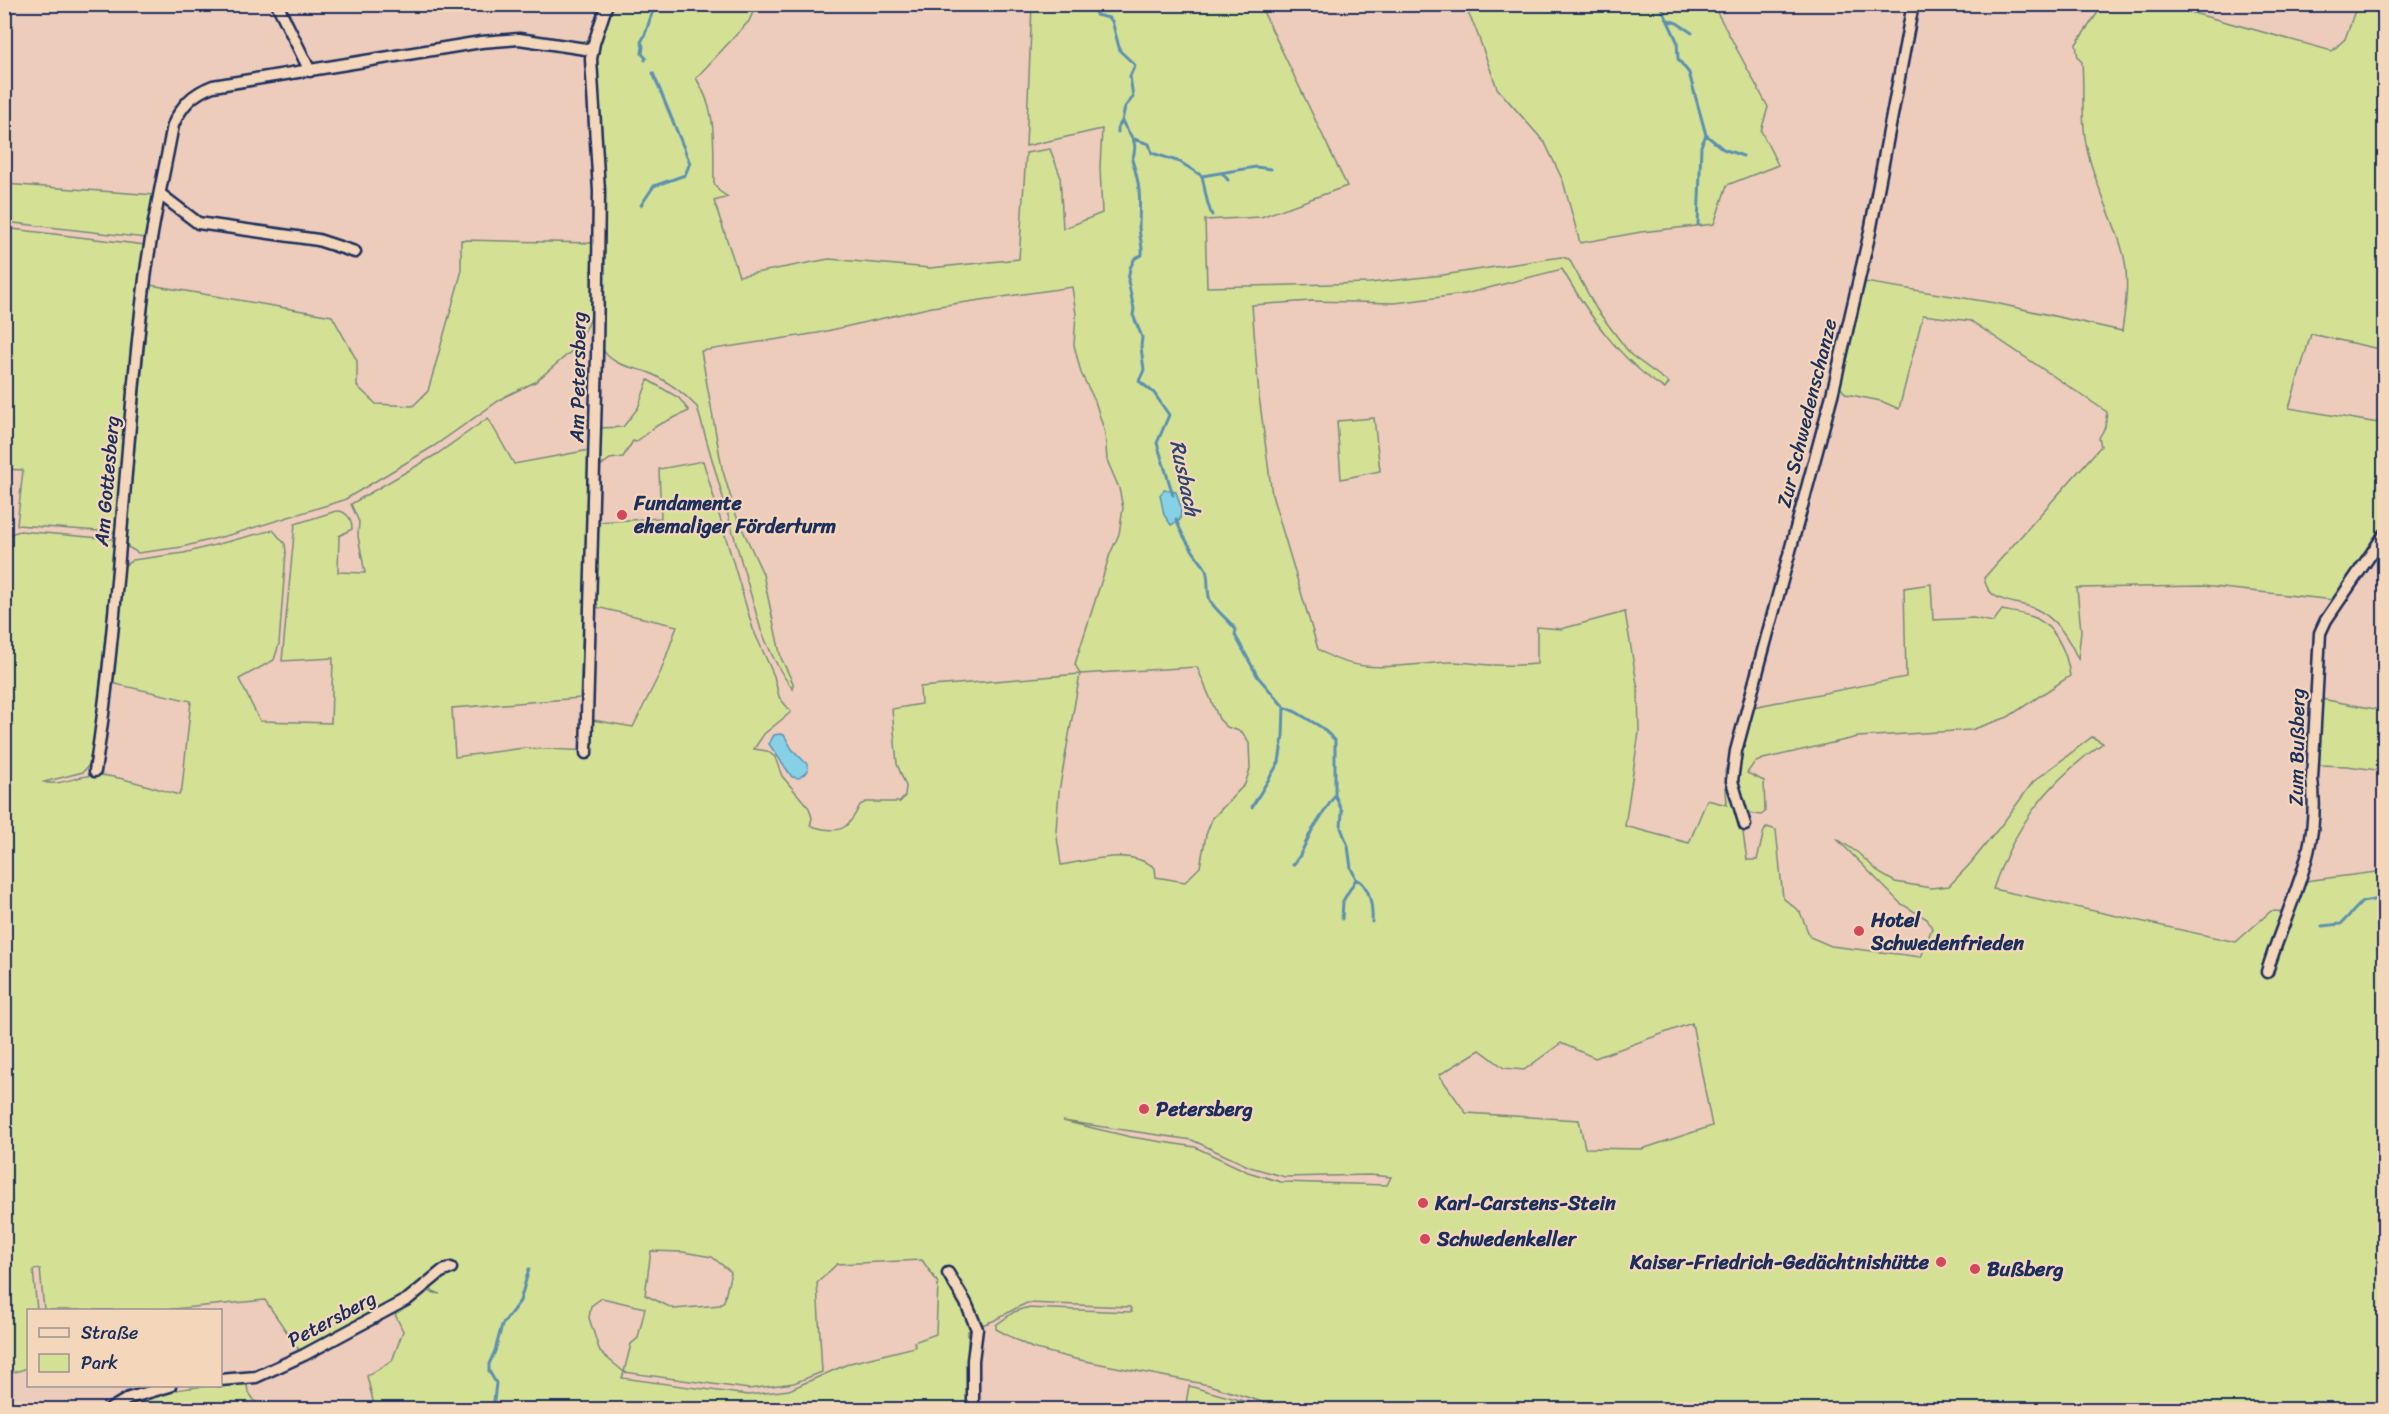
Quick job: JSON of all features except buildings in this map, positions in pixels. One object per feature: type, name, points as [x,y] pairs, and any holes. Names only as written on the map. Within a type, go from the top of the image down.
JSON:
[{"type":"street","points":[[277,4],[310,71]]},
{"type":"street","name":"Am Petersberg","points":[[586,753],[599,191],[592,50],[607,4]]},
{"type":"street","name":"Zur Schwedenschanze","points":[[1745,825],[1732,781],[1736,750],[1832,395],[1870,232],[1913,4]]},
{"type":"street","name":"Am Gottesberg","points":[[95,771],[119,557],[141,305],[173,125],[179,113],[193,96],[213,86],[500,39],[519,39],[592,50]]},
{"type":"street","points":[[160,194],[198,223],[318,240],[355,252]]},
{"type":"street","name":"Zum Bußberg","points":[[2267,972],[2274,947],[2306,864],[2312,837],[2315,801],[2312,779],[2320,633],[2331,612],[2385,535]]},
{"type":"street","name":"Petersberg","points":[[222,1380],[256,1377],[304,1355],[408,1299],[441,1272],[451,1268]]},
{"type":"street","points":[[948,1273],[966,1303],[977,1329],[973,1360],[973,1410]]},
{"type":"street","points":[[109,1410],[129,1398],[167,1387]]},
{"type":"green space","points":[[612,5],[756,5],[749,21],[696,78],[711,116],[714,141],[714,183],[719,191],[728,197],[714,201],[739,276],[829,259],[930,268],[1019,259],[1026,153],[1050,149],[1060,175],[1063,229],[1102,213],[1100,167],[1102,129],[1026,146],[1032,5],[1260,5],[1347,186],[1261,217],[1205,220],[1207,287],[1370,283],[1443,275],[1561,257],[1569,259],[1597,310],[1631,355],[1669,383],[1665,389],[1648,377],[1619,350],[1594,320],[1562,269],[1465,294],[1395,303],[1312,301],[1252,305],[1259,396],[1272,495],[1318,649],[1333,658],[1365,666],[1455,662],[1500,665],[1537,664],[1537,627],[1561,629],[1625,612],[1638,690],[1639,732],[1625,826],[1689,843],[1707,800],[1727,805],[1725,771],[1734,744],[1753,707],[1906,677],[1904,588],[1931,584],[1933,620],[1973,618],[1993,622],[2002,610],[2039,620],[2053,632],[2063,649],[2070,676],[2008,717],[1971,730],[1858,737],[1754,763],[1747,773],[1764,781],[1765,812],[1761,815],[1746,812],[1742,826],[1747,860],[1757,860],[1767,827],[1776,830],[1783,898],[1800,912],[1810,937],[1831,946],[1921,957],[1932,928],[1927,919],[1900,903],[1836,838],[1858,853],[1881,874],[1895,882],[1931,888],[1949,886],[1970,864],[2033,782],[2092,737],[2103,743],[2066,773],[2036,807],[2012,845],[1993,889],[2236,942],[2271,911],[2294,912],[2305,881],[2384,871],[2384,1409],[1284,1409],[1209,1385],[1075,1359],[1032,1348],[996,1329],[996,1325],[1014,1312],[1025,1308],[1132,1312],[1130,1307],[1027,1303],[968,1331],[969,1409],[375,1409],[367,1376],[392,1361],[403,1331],[393,1310],[425,1291],[440,1294],[420,1285],[400,1299],[368,1314],[301,1353],[265,1300],[173,1309],[44,1309],[40,1269],[33,1270],[37,1309],[27,1309],[27,1368],[5,1375],[4,555],[10,534],[20,531],[112,539],[115,543],[92,761],[83,772],[44,782],[50,783],[91,775],[106,776],[179,795],[182,788],[191,701],[111,683],[123,570],[125,565],[133,560],[184,553],[273,530],[285,544],[286,552],[279,644],[274,660],[239,679],[260,721],[331,723],[333,658],[282,661],[295,524],[336,511],[345,514],[350,519],[352,529],[339,536],[338,572],[365,573],[358,536],[359,522],[351,504],[437,454],[488,418],[514,464],[590,450],[580,698],[452,708],[455,757],[524,748],[591,751],[592,720],[633,727],[661,671],[677,626],[596,607],[598,522],[661,518],[659,469],[703,461],[753,629],[774,676],[779,697],[791,712],[764,734],[754,749],[767,751],[775,757],[782,776],[809,808],[812,818],[810,826],[828,830],[841,829],[851,821],[860,805],[866,802],[900,802],[905,796],[906,786],[897,764],[892,709],[921,704],[920,687],[1080,674],[1075,664],[1110,554],[1119,534],[1123,508],[1119,488],[1107,460],[1105,433],[1095,401],[1081,373],[1074,345],[1076,314],[1072,287],[932,307],[818,333],[701,351],[722,468],[736,515],[763,574],[781,658],[793,683],[793,689],[775,661],[761,630],[697,407],[681,392],[656,376],[616,362],[605,353],[601,346],[604,171],[596,58],[598,44]],"holes":[[[1197,667],[1219,719],[1227,727],[1242,732],[1249,743],[1250,769],[1245,784],[1212,819],[1206,835],[1200,867],[1185,882],[1156,877],[1155,868],[1134,858],[1110,857],[1061,865],[1056,830],[1059,791],[1080,674]],[[1692,1023],[1712,1126],[1642,1149],[1585,1148],[1579,1120],[1466,1113],[1439,1075],[1480,1050],[1504,1068],[1524,1070],[1561,1043],[1595,1058]],[[1063,1121],[1192,1140],[1250,1167],[1285,1177],[1370,1175],[1391,1177],[1387,1185],[1281,1182],[1248,1172],[1195,1147],[1131,1137]],[[651,1251],[683,1252],[712,1257],[731,1272],[724,1301],[720,1305],[674,1309],[645,1295]],[[922,1260],[938,1283],[936,1334],[914,1342],[915,1347],[850,1363],[789,1390],[748,1395],[622,1378],[624,1372],[749,1389],[794,1383],[822,1372],[817,1283],[837,1264]],[[602,1298],[645,1308],[638,1338],[631,1344],[624,1372],[600,1352],[589,1318],[591,1306]]]},
{"type":"green space","points":[[1464,5],[1713,5],[1768,107],[1761,131],[1778,165],[1727,185],[1714,224],[1641,232],[1580,243],[1563,181],[1545,143],[1497,88],[1475,27]]},
{"type":"green space","points":[[2103,5],[2164,5],[2332,51],[2345,39],[2357,5],[2384,5],[2384,350],[2311,334],[2289,408],[2384,424],[2384,528],[2334,600],[2203,586],[2077,588],[2081,631],[2078,659],[2066,637],[2050,618],[2036,609],[1997,597],[1991,593],[1984,578],[2101,446],[2099,438],[2105,427],[2107,412],[1971,321],[1923,315],[1899,409],[1881,401],[1846,394],[1839,386],[1865,282],[1995,303],[2122,331],[2126,269],[2118,236],[2089,158],[2084,124],[2082,62],[2078,58],[2076,44]]},
{"type":"green space","points":[[4,184],[155,195],[146,238],[5,222]]},
{"type":"green space","points":[[4,228],[145,245],[138,283],[117,528],[113,532],[17,525],[23,470],[4,469]]},
{"type":"green space","points":[[461,240],[593,243],[591,315],[574,349],[535,382],[504,397],[434,446],[344,500],[182,547],[138,553],[128,547],[126,540],[150,285],[332,316],[357,361],[357,386],[376,404],[413,406],[428,391],[461,274]]},
{"type":"green space","points":[[648,380],[679,398],[689,411],[656,426],[636,442],[633,441],[623,457],[610,459],[599,467],[600,428],[623,427],[638,408]]},
{"type":"green space","points":[[1374,418],[1380,471],[1341,479],[1337,421]]},
{"type":"green space","points":[[2384,696],[2384,771],[2319,765],[2321,699],[2380,710]]},
{"type":"green space","points":[[246,1381],[248,1391],[260,1409],[114,1410],[166,1392],[222,1387],[222,1383]]},
{"type":"green space","points":[[1189,1386],[1272,1409],[1185,1409]]},
{"type":"water","points":[[1164,490],[1176,492],[1181,507],[1180,520],[1171,525],[1164,515],[1160,495]]},
{"type":"water","points":[[774,735],[784,735],[792,749],[807,764],[808,771],[799,778],[792,777],[769,744]]},
{"type":"waterway","points":[[645,60],[641,42],[657,4]]},
{"type":"waterway","name":"Rusbach","points":[[1094,4],[1096,15],[1112,21],[1120,51],[1135,65],[1130,76],[1133,97],[1125,107],[1122,121],[1133,139],[1135,148],[1132,160],[1139,193],[1142,255],[1135,258],[1130,268],[1128,281],[1134,309],[1133,315],[1142,337],[1144,370],[1139,381],[1154,393],[1169,415],[1157,443],[1173,495]]},
{"type":"waterway","points":[[1660,4],[1677,41],[1678,59],[1689,73],[1706,135],[1701,146],[1698,225]]},
{"type":"waterway","points":[[1668,20],[1692,33]]},
{"type":"waterway","points":[[641,205],[654,186],[685,175],[690,163],[653,73]]},
{"type":"waterway","name":"Rusbach","points":[[1118,132],[1122,121]]},
{"type":"waterway","points":[[1706,135],[1723,149],[1743,156]]},
{"type":"waterway","name":"Rusbach","points":[[1134,139],[1149,144],[1152,153],[1180,162],[1202,176],[1256,167],[1271,169]]},
{"type":"waterway","name":"Rusbach","points":[[1223,174],[1228,180]]},
{"type":"waterway","name":"Rusbach","points":[[1202,176],[1212,215]]},
{"type":"waterway","name":"Rusbach","points":[[1176,519],[1192,550],[1206,570],[1211,602],[1236,630],[1235,635],[1258,677],[1284,707],[1321,727],[1335,740],[1335,795],[1342,811],[1341,828],[1348,846],[1351,868],[1356,879],[1365,886],[1370,897],[1372,922]]},
{"type":"waterway","name":"Rusbach","points":[[1252,807],[1279,762],[1284,707]]},
{"type":"waterway","name":"Rusbach","points":[[1293,865],[1335,795]]},
{"type":"waterway","name":"Rusbach","points":[[1342,919],[1343,901],[1356,879]]},
{"type":"waterway","points":[[2322,926],[2341,924],[2362,902],[2384,898]]},
{"type":"waterway","points":[[493,1410],[496,1383],[489,1371],[489,1364],[502,1325],[520,1301],[529,1269]]},
{"type":"place","name":"Fundamente ehemaliger Förderturm","points":[[622,515]]},
{"type":"place","name":"Hotel Schwedenfrieden","points":[[1859,931]]},
{"type":"place","name":"Petersberg","points":[[1144,1109]]},
{"type":"place","name":"Karl-Carstens-Stein","points":[[1423,1203]]},
{"type":"place","name":"Schwedenkeller","points":[[1425,1239]]},
{"type":"place","name":"Kaiser-Friedrich-Gedächtnishütte","points":[[1941,1262]]},
{"type":"place","name":"Bußberg","points":[[1975,1269]]}]
